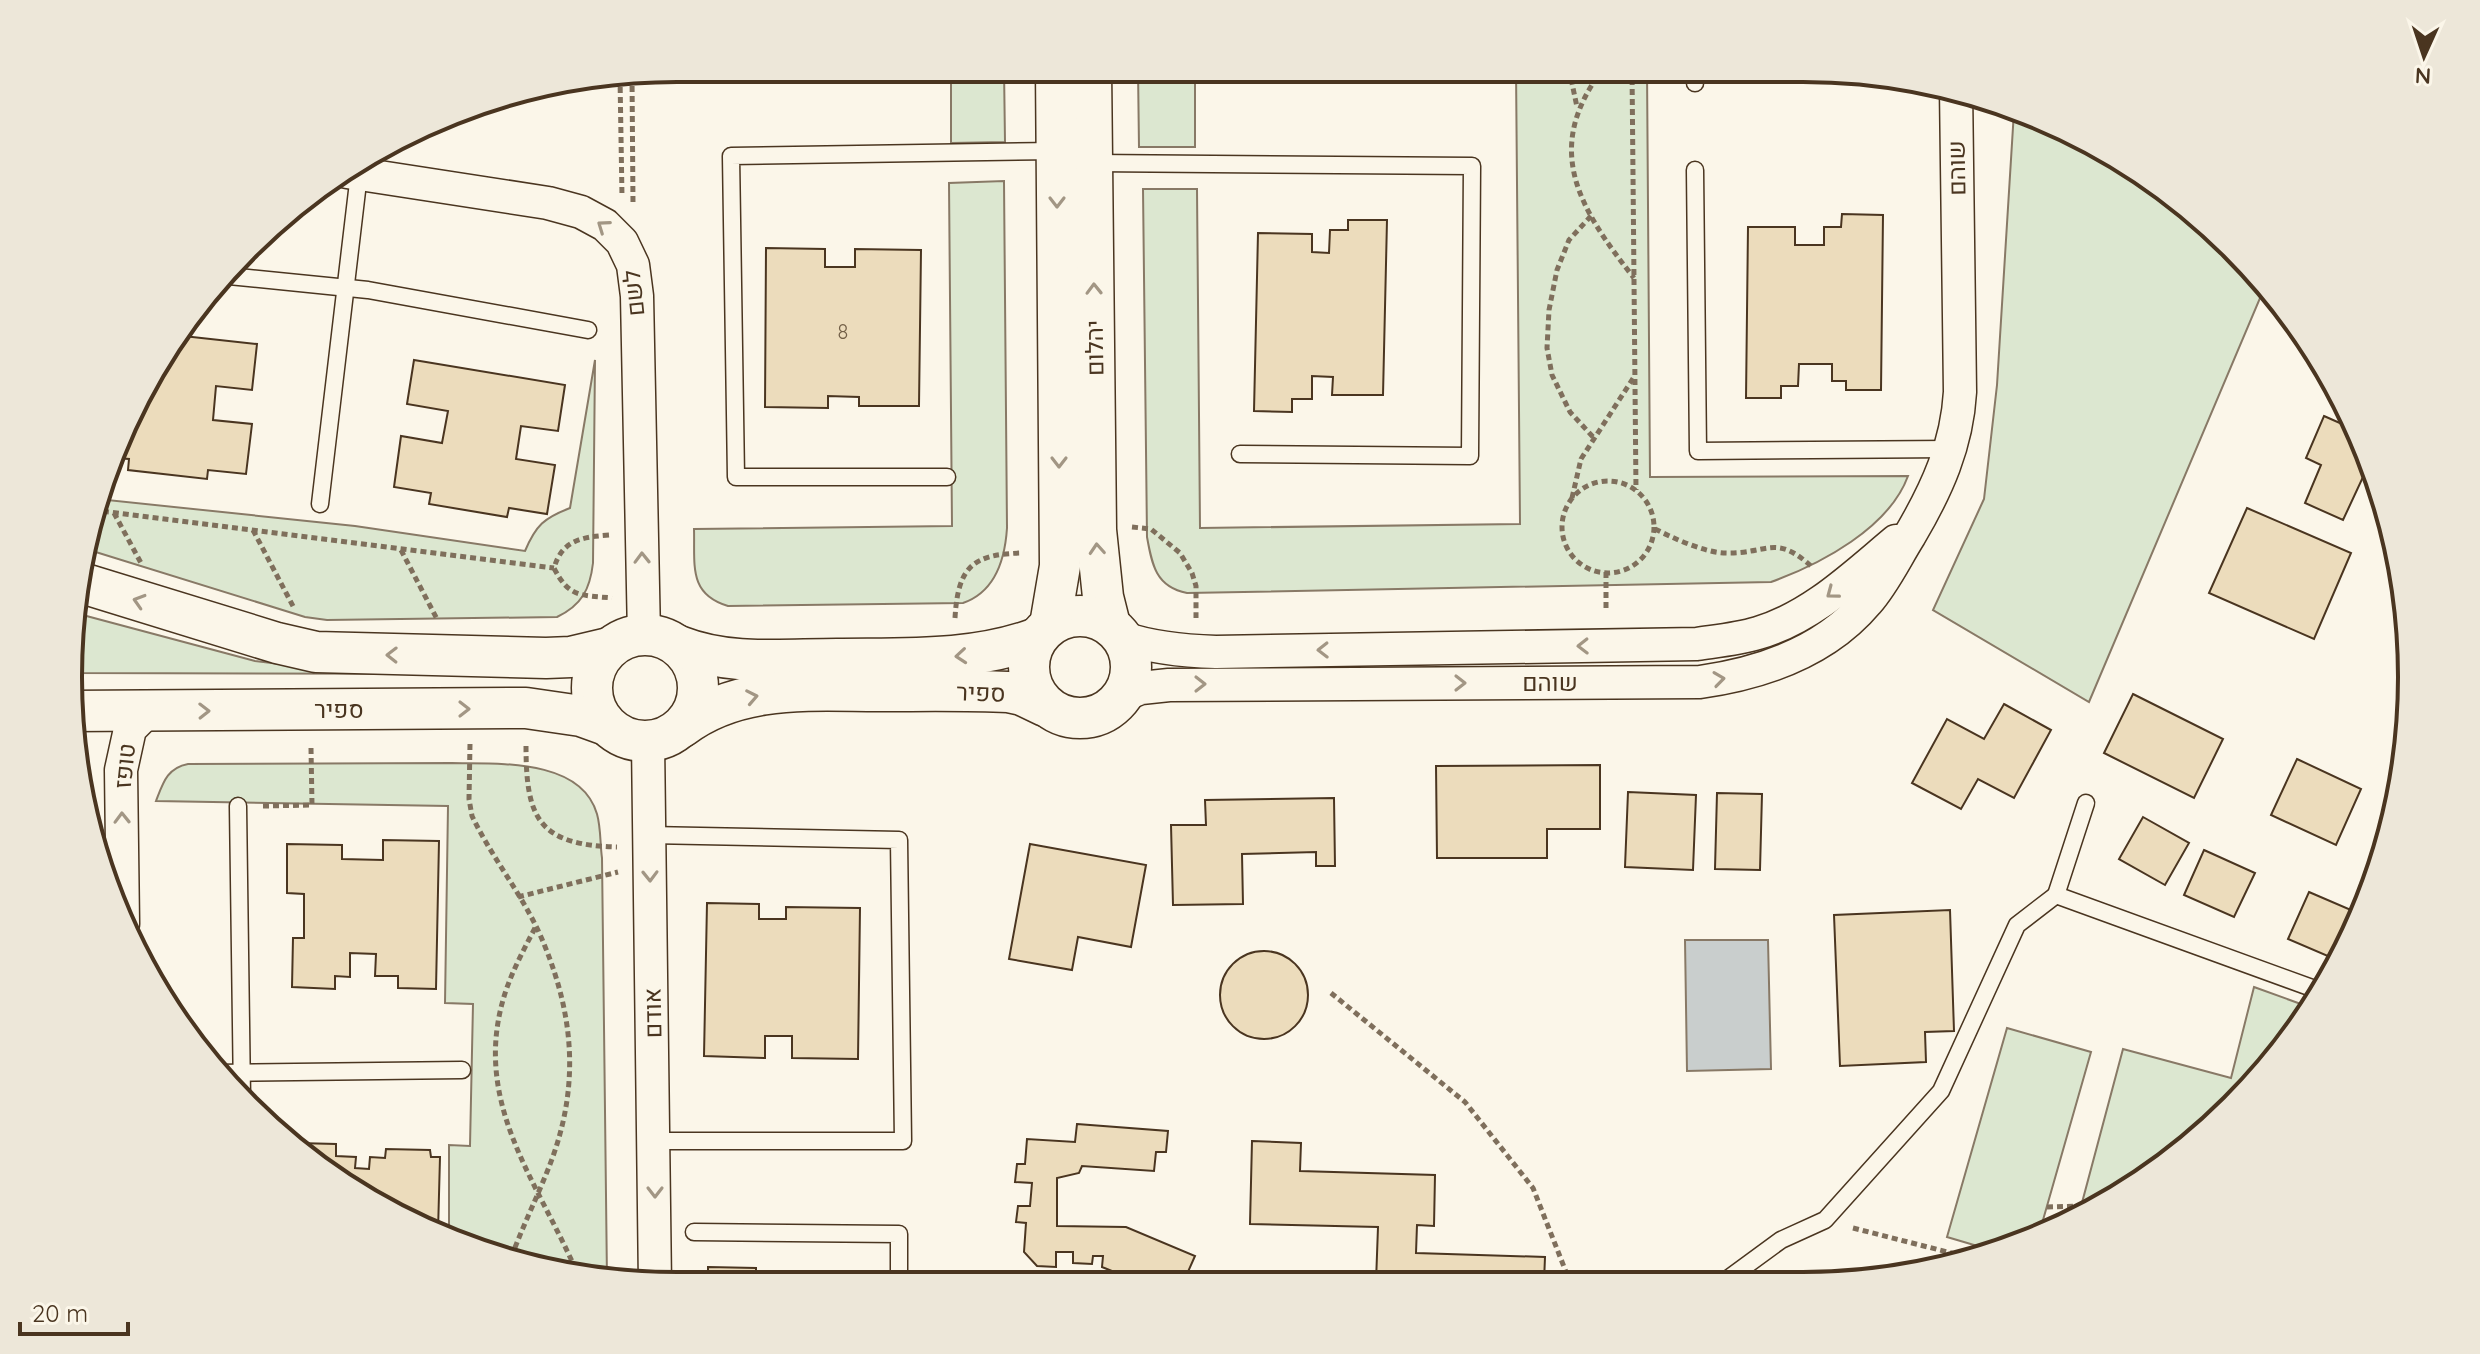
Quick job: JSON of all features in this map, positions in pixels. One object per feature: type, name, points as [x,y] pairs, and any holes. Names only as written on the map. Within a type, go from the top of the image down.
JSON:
[{"type":"street","name":"יהלום","points":[[1059,82],[1074,157],[1101,584],[1116,632]]},
{"type":"street","name":"יהלום","points":[[1043,632],[1057,588],[1060,552],[1074,157],[1088,82]]},
{"type":"street","name":"שוהם","points":[[1123,695],[1141,688],[1169,685],[1700,682],[1731,678],[1784,662],[1844,626],[1869,601],[1915,527],[1941,477],[1958,422],[1956,102]]},
{"type":"street","name":"לשם","points":[[359,174],[548,203],[581,212],[605,225],[628,253],[637,296],[644,633]]},
{"type":"street","name":"שוהם","points":[[1116,632],[1143,645],[1196,651],[1697,644],[1758,633],[1814,607],[1915,527]]},
{"type":"street","name":"ספיר","points":[[89,585],[316,652],[571,657],[644,633],[705,656],[746,660],[952,657],[999,651],[1043,632]]},
{"type":"street","points":[[1080,616],[1096,618],[1116,632],[1130,653],[1132,670],[1123,695],[1107,712],[1092,718],[1075,719],[1059,715],[1045,706],[1029,681],[1028,666],[1043,632],[1064,618],[1080,616]]},
{"type":"street","points":[[644,633],[691,660],[698,686],[693,713],[665,734],[632,740],[618,735],[596,711],[591,695],[592,678],[598,662],[644,633]]},
{"type":"street","name":"ספיר","points":[[665,734],[700,713],[725,703],[786,691],[995,692],[1022,695],[1045,706]]},
{"type":"street","name":"ספיר","points":[[83,711],[526,708],[581,716],[606,725]]},
{"type":"street","name":"טופז","points":[[123,892],[121,770],[130,729],[148,711]]},
{"type":"street","name":"אודם","points":[[655,1271],[650,849],[665,734]]},
{"type":"lane","points":[[947,477],[736,477],[731,156],[1074,157],[1472,166],[1470,456],[1240,454]]},
{"type":"lane","points":[[1695,170],[1698,451],[1951,449]]},
{"type":"lane","points":[[320,504],[353,178]]},
{"type":"lane","points":[[237,277],[344,287],[588,330]]},
{"type":"lane","points":[[1737,1272],[1781,1240],[1825,1220],[1941,1091],[2017,925],[2056,895],[2086,803]]},
{"type":"lane","points":[[238,806],[242,1082]]},
{"type":"lane","points":[[650,849],[899,840],[903,1141],[655,1141]]},
{"type":"lane","points":[[2056,895],[2310,987]]},
{"type":"lane","points":[[234,1073],[462,1070]]},
{"type":"lane","points":[[694,1232],[899,1234],[899,1272]]},
{"type":"path","points":[[1572,82],[1578,110]]},
{"type":"path","points":[[1593,82],[1578,110],[1570,137],[1572,166],[1581,200],[1614,253],[1634,278]]},
{"type":"path","points":[[1632,82],[1636,490]]},
{"type":"path","points":[[628,253],[632,84]]},
{"type":"path","points":[[620,85],[628,253]]},
{"type":"path","points":[[1591,216],[1569,240],[1557,270],[1549,310],[1547,348],[1552,375],[1570,412],[1594,438]]},
{"type":"path","points":[[1572,499],[1585,487],[1602,482],[1620,483],[1636,490],[1652,511],[1654,529],[1650,546],[1632,566],[1606,572],[1588,568],[1574,557],[1565,542],[1563,524],[1581,459],[1635,376]]},
{"type":"path","points":[[106,512],[554,568]]},
{"type":"path","points":[[1096,523],[1151,529],[1180,553],[1196,586],[1196,651]]},
{"type":"path","points":[[1654,529],[1722,553],[1751,552],[1774,545],[1786,548],[1799,555],[1837,589]]},
{"type":"path","points":[[253,530],[316,652]]},
{"type":"path","points":[[642,533],[593,536],[574,541],[559,553],[554,568],[562,583],[574,594],[644,633]]},
{"type":"path","points":[[401,549],[455,656]]},
{"type":"path","points":[[952,657],[955,611],[967,571],[992,554],[1060,552]]},
{"type":"path","points":[[526,708],[527,787],[539,820],[557,836],[582,845],[650,849]]},
{"type":"path","points":[[471,709],[469,799],[472,816],[544,944],[563,1008],[570,1046],[571,1080],[564,1120],[551,1161],[515,1249]]},
{"type":"path","points":[[238,806],[312,805],[311,710]]},
{"type":"path","points":[[518,897],[650,849]]},
{"type":"path","points":[[535,927],[503,999],[494,1063],[498,1097],[512,1137],[572,1263]]},
{"type":"path","points":[[1331,993],[1465,1102],[1533,1188],[1566,1272]]},
{"type":"path","points":[[2047,1207],[2075,1206]]},
{"type":"path","points":[[1825,1220],[1952,1253]]},
{"type":"green space","points":[[951,82],[1004,82],[1005,142],[951,143]]},
{"type":"green space","points":[[1138,82],[1195,82],[1195,147],[1139,147]]},
{"type":"green space","points":[[1516,82],[1647,82],[1650,477],[1908,476],[1886,512],[1851,542],[1811,565],[1771,582],[1187,593],[1168,586],[1157,573],[1147,537],[1143,189],[1197,189],[1200,528],[1520,524]]},
{"type":"green space","points":[[2013,121],[2066,143],[2134,182],[2224,256],[2260,297],[2089,702],[1933,610],[1984,499],[1997,385]]},
{"type":"green space","points":[[1004,181],[1007,528],[1001,562],[990,583],[974,598],[963,603],[728,606],[715,601],[706,594],[696,576],[694,529],[952,526],[949,183]]},
{"type":"green space","points":[[595,360],[593,563],[590,581],[579,601],[557,617],[327,620],[305,617],[95,552],[109,500],[355,526],[525,551],[542,524],[570,508]]},
{"type":"green space","points":[[85,616],[255,661],[554,674],[82,673],[83,638]]},
{"type":"green space","points":[[188,764],[513,765],[556,774],[574,783],[588,796],[597,814],[602,858],[607,1268],[523,1252],[449,1227],[449,1145],[470,1146],[473,1004],[445,1003],[448,806],[156,801],[170,773]]},
{"type":"green space","points":[[2254,987],[2300,1004],[2275,1039],[2224,1098],[2134,1172],[2082,1202],[2123,1049],[2231,1078]]},
{"type":"green space","points":[[2007,1028],[2091,1052],[2043,1222],[1976,1246],[1947,1237]]},
{"type":"shaded area","points":[[1685,940],[1768,940],[1771,1069],[1687,1071]]},
{"type":"building","points":[[1842,214],[1883,215],[1881,390],[1846,390],[1846,381],[1832,381],[1832,364],[1799,364],[1798,386],[1781,386],[1781,398],[1746,398],[1748,227],[1795,227],[1795,245],[1824,245],[1824,227],[1841,227]]},
{"type":"building","points":[[1348,220],[1387,220],[1383,395],[1332,395],[1333,377],[1312,376],[1312,399],[1292,399],[1292,412],[1254,411],[1258,233],[1312,234],[1312,252],[1329,253],[1330,230],[1348,230]]},
{"type":"building","points":[[766,248],[825,249],[825,267],[855,267],[855,249],[921,250],[919,406],[859,406],[859,397],[828,396],[828,408],[765,407]]},
{"type":"building","points":[[189,337],[257,344],[252,390],[216,386],[213,420],[252,424],[246,474],[208,470],[207,479],[128,470],[129,459],[124,459],[143,414]]},
{"type":"building","points":[[414,360],[565,385],[558,431],[521,426],[516,459],[555,465],[547,514],[509,508],[507,517],[429,504],[431,493],[394,487],[401,436],[442,443],[448,411],[407,404]]},
{"type":"building","points":[[2324,416],[2341,424],[2363,477],[2343,520],[2305,503],[2321,465],[2306,458]]},
{"type":"building","points":[[2247,508],[2351,553],[2314,639],[2209,593]]},
{"type":"building","points":[[2133,694],[2223,739],[2194,798],[2104,753]]},
{"type":"building","points":[[2004,704],[2051,730],[2014,798],[1978,779],[1961,809],[1912,783],[1947,719],[1984,739]]},
{"type":"building","points":[[2297,759],[2361,789],[2336,845],[2271,815]]},
{"type":"building","points":[[1600,765],[1600,829],[1547,829],[1547,858],[1437,858],[1436,766]]},
{"type":"building","points":[[1628,792],[1696,795],[1693,870],[1625,867]]},
{"type":"building","points":[[1717,793],[1762,794],[1760,870],[1715,869]]},
{"type":"building","points":[[1334,798],[1335,866],[1316,866],[1316,852],[1242,854],[1243,904],[1173,905],[1171,825],[1206,825],[1205,800]]},
{"type":"building","points":[[2143,817],[2189,843],[2165,885],[2119,859]]},
{"type":"building","points":[[383,840],[439,841],[436,989],[398,988],[398,976],[375,976],[376,954],[350,953],[350,977],[335,976],[335,989],[292,987],[293,938],[304,938],[304,894],[287,893],[287,844],[342,845],[342,859],[383,860]]},
{"type":"building","points":[[1030,844],[1146,865],[1131,947],[1078,937],[1072,970],[1009,959]]},
{"type":"building","points":[[2204,850],[2255,873],[2234,917],[2184,895]]},
{"type":"building","points":[[2309,892],[2351,910],[2328,956],[2288,939]]},
{"type":"building","points":[[707,903],[759,904],[759,919],[786,919],[786,907],[860,908],[858,1059],[792,1058],[792,1036],[765,1036],[765,1058],[704,1056]]},
{"type":"building","points":[[1950,910],[1954,1031],[1925,1032],[1926,1062],[1840,1066],[1834,915]]},
{"type":"building","points":[[1264,951],[1281,954],[1295,964],[1305,978],[1308,995],[1305,1012],[1295,1026],[1281,1036],[1264,1039],[1247,1036],[1233,1026],[1223,1012],[1220,995],[1223,978],[1233,964],[1247,954]]},
{"type":"building","points":[[1077,1124],[1168,1131],[1166,1152],[1156,1152],[1154,1171],[1082,1166],[1079,1173],[1057,1178],[1057,1226],[1126,1227],[1195,1256],[1188,1272],[1114,1272],[1102,1267],[1103,1256],[1093,1256],[1092,1264],[1073,1263],[1073,1252],[1056,1252],[1056,1267],[1037,1266],[1024,1252],[1026,1223],[1016,1222],[1018,1206],[1030,1206],[1032,1183],[1015,1182],[1017,1164],[1025,1164],[1027,1139],[1075,1142]]},
{"type":"building","points":[[1252,1141],[1301,1143],[1300,1171],[1435,1175],[1434,1226],[1417,1225],[1416,1253],[1545,1257],[1544,1272],[1376,1272],[1378,1227],[1250,1224]]},
{"type":"building","points":[[308,1143],[336,1144],[336,1156],[356,1157],[355,1168],[369,1169],[370,1157],[385,1158],[386,1149],[430,1150],[431,1157],[440,1157],[438,1222],[379,1192]]},
{"type":"building","points":[[708,1267],[756,1268],[756,1272],[708,1272]]}]
